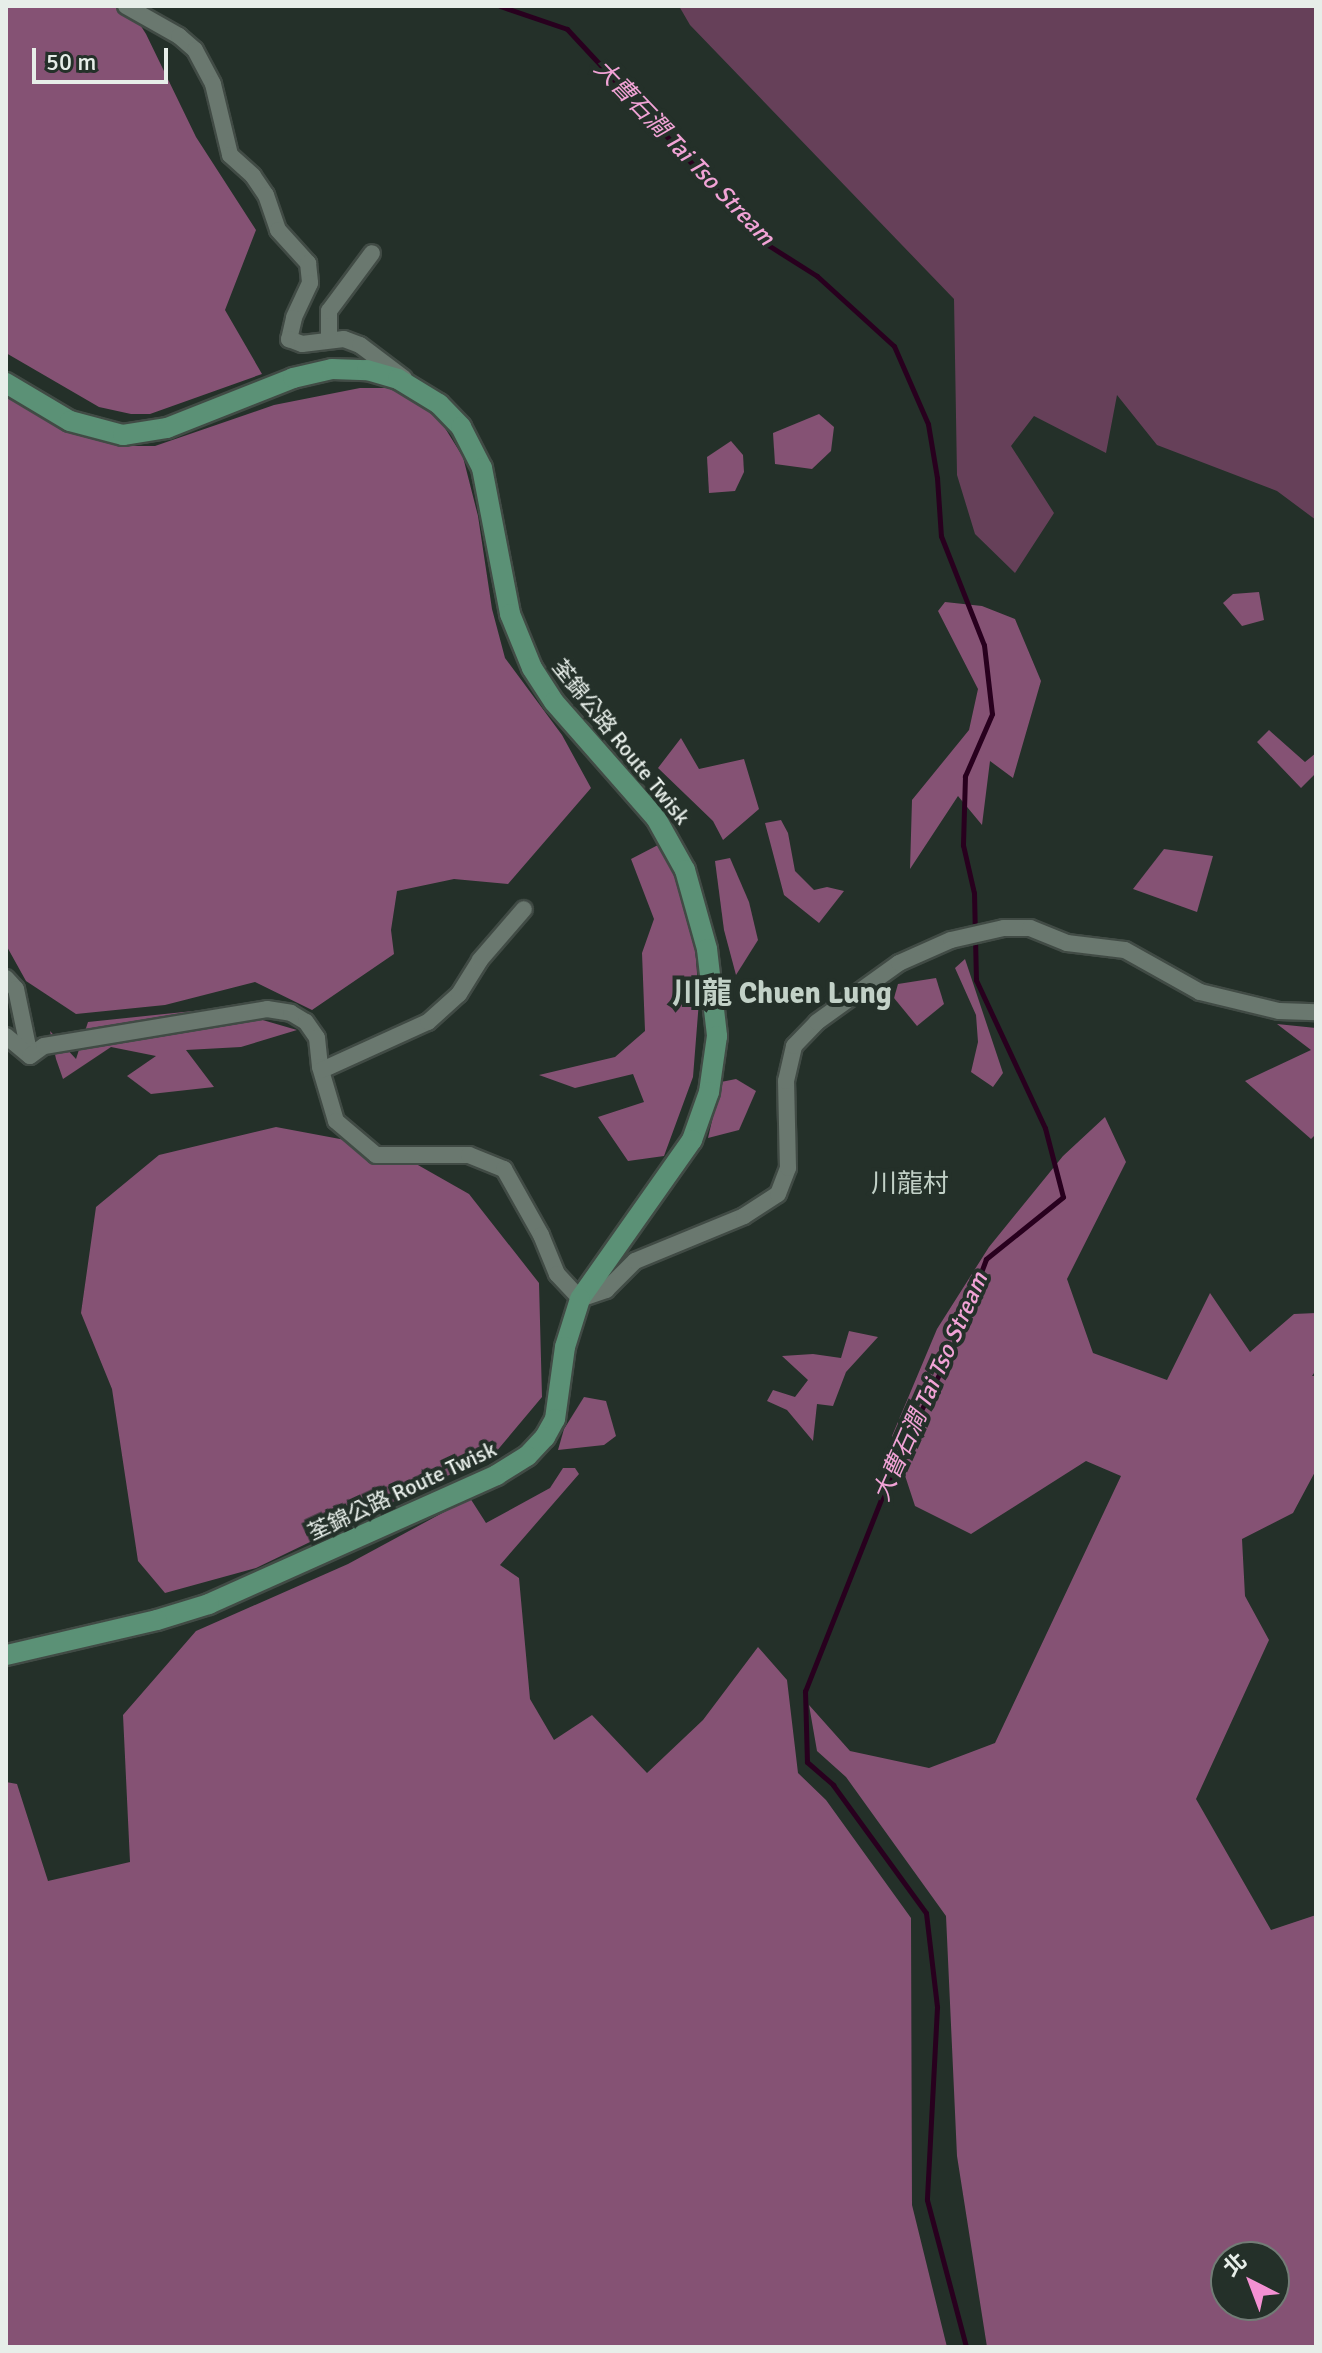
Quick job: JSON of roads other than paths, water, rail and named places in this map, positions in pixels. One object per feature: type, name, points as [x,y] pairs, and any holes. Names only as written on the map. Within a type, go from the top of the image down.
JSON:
[{"type":"main road","name":"荃錦公路 Route Twisk","points":[[6,383],[70,421],[123,435],[167,428],[313,372],[367,370],[414,386],[450,414],[476,454],[487,486],[510,614],[524,653],[554,702],[635,792],[668,836],[690,883],[707,949],[717,1036],[704,1110],[676,1167],[603,1262],[580,1299],[565,1347],[559,1398],[551,1428],[537,1447],[508,1469],[209,1604],[157,1620],[6,1655]]},
{"type":"street","points":[[126,6],[179,36],[195,50],[213,84],[230,155],[253,176],[266,195],[278,230],[308,263],[310,283],[294,318],[289,339],[302,344],[329,339],[360,345],[414,386]]},
{"type":"street","points":[[329,339],[326,319],[329,311],[372,253]]},
{"type":"street","points":[[322,1070],[428,1022],[459,994],[489,949],[524,909]]},
{"type":"street","points":[[30,1056],[44,1046],[267,1009],[291,1013],[306,1022],[317,1038],[336,1121],[376,1155],[469,1155],[504,1169],[536,1223],[557,1274],[580,1299],[606,1290],[635,1261],[744,1216],[778,1194],[788,1168],[786,1081],[794,1046],[817,1022],[899,963],[951,940],[1004,928],[1030,928],[1067,943],[1125,950],[1200,992],[1269,1009],[1316,1012]]},
{"type":"street","points":[[6,978],[16,989],[30,1056]]},
{"type":"street","points":[[6,1036],[30,1056]]},
{"type":"waterway","name":"大曹石澗 Tai Tso Stream","points":[[500,6],[567,29],[768,245],[817,276],[894,346],[928,424],[937,478],[941,536],[984,645],[992,714],[965,776],[963,845],[974,893],[976,980],[1045,1128],[1063,1197],[986,1259],[955,1342],[897,1459],[805,1691],[807,1762],[833,1785],[926,1913],[937,2007],[927,2200],[966,2347]]},
{"type":"district","name":"川龍 Chuen Lung","points":[[782,994]]},
{"type":"district","name":"川龍村","points":[[910,1185]]}]
